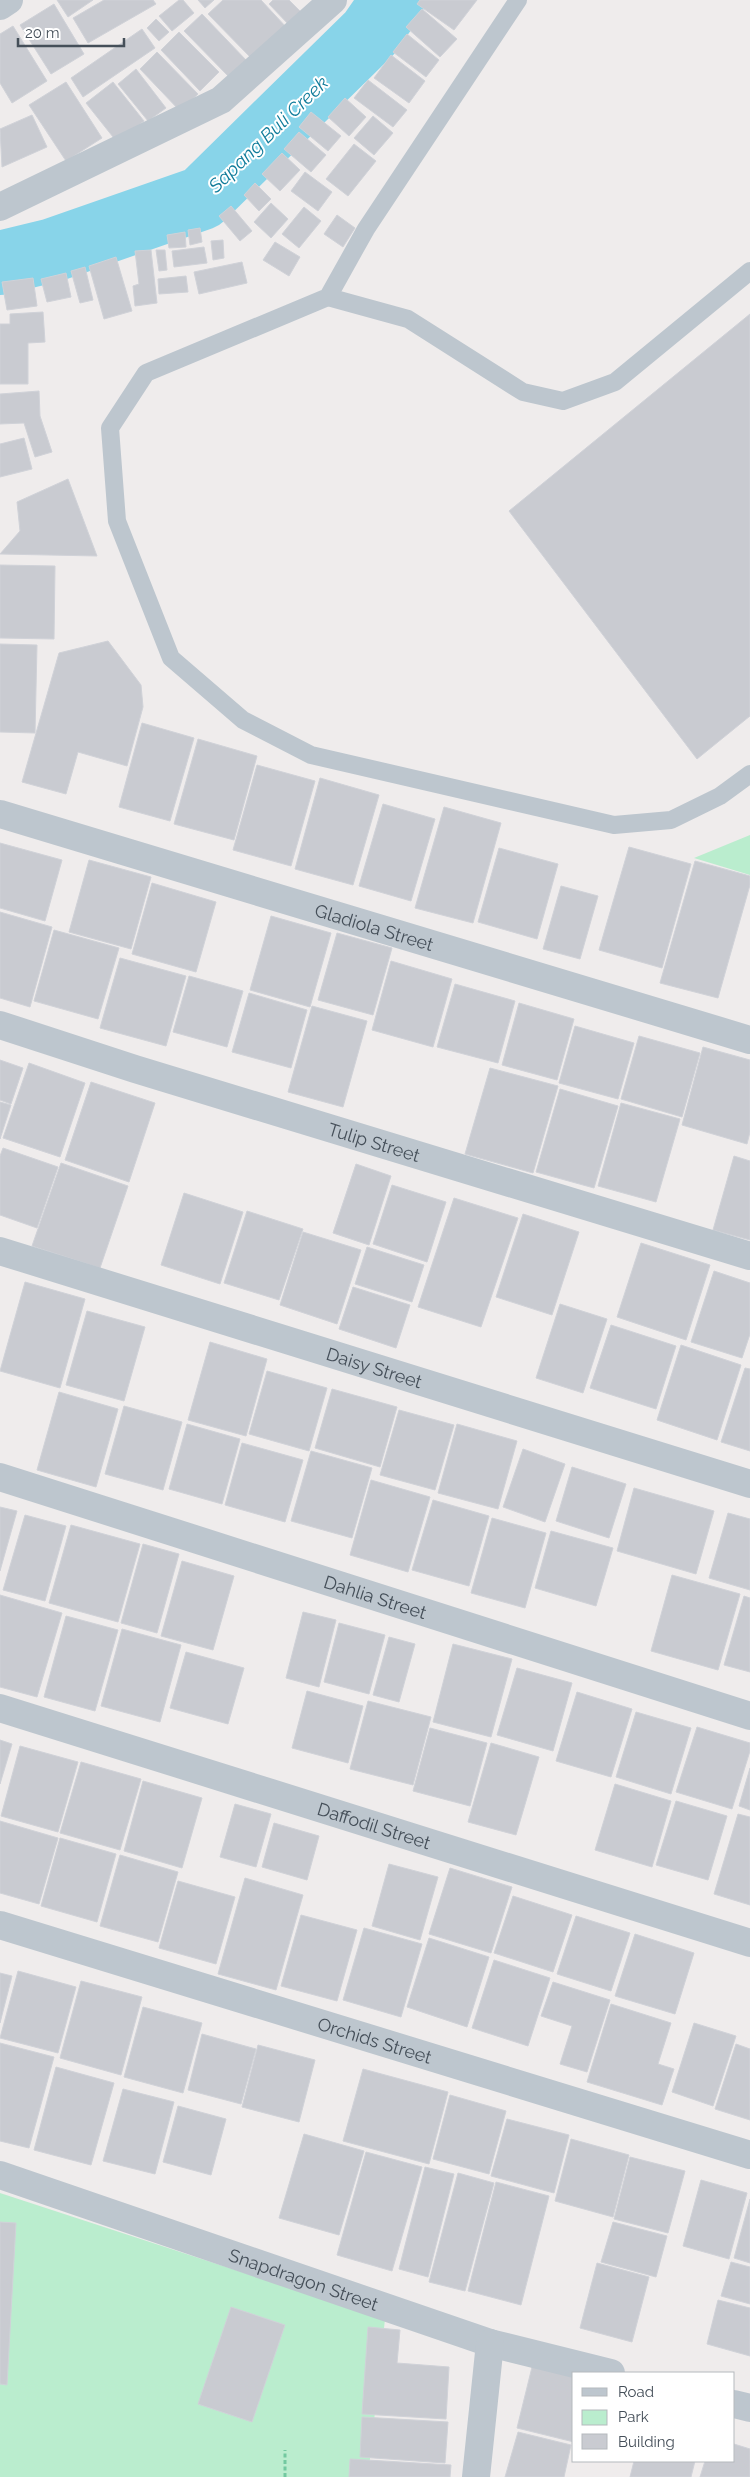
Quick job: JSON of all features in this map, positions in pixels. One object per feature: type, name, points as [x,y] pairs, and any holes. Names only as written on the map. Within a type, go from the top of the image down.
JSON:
[{"type":"street","points":[[0,6],[9,0]]},
{"type":"street","points":[[0,207],[221,100],[333,0]]},
{"type":"street","name":"Gladiola Street","points":[[0,814],[750,1040]]},
{"type":"street","name":"Tulip Street","points":[[0,1025],[135,1069],[750,1256]]},
{"type":"street","name":"Daisy Street","points":[[0,1251],[750,1484]]},
{"type":"street","name":"Dahlia Street","points":[[0,1476],[750,1716]]},
{"type":"street","name":"Daffodil Street","points":[[0,1708],[750,1943]]},
{"type":"street","name":"Orchids Street","points":[[0,1925],[750,2155]]},
{"type":"street","name":"Snapdragon Street","points":[[0,2175],[490,2343],[607,2372]]},
{"type":"street","points":[[476,2477],[490,2343]]},
{"type":"street","points":[[735,2404],[750,2408]]},
{"type":"lane","points":[[518,0],[366,230],[328,297],[146,373],[110,428],[117,521],[171,658],[243,720],[311,754],[614,825],[671,820],[720,796],[750,774]]},
{"type":"lane","points":[[328,297],[408,319],[523,392],[563,401],[615,382],[750,271]]},
{"type":"path","points":[[284,2477],[285,2450]]},
{"type":"green space","points":[[750,835],[750,875],[694,858]]},
{"type":"green space","points":[[0,2193],[385,2319],[368,2477],[0,2477]]},
{"type":"building","points":[[57,0],[93,0],[68,17]]},
{"type":"building","points":[[104,0],[153,0],[156,4],[88,43],[73,18]]},
{"type":"building","points":[[179,0],[183,0],[194,13],[172,31],[159,16]]},
{"type":"building","points":[[198,0],[214,0],[205,8]]},
{"type":"building","points":[[223,0],[261,0],[287,28],[253,60],[208,14]]},
{"type":"building","points":[[273,0],[289,0],[302,13],[290,26],[269,4]]},
{"type":"building","points":[[420,0],[477,0],[454,30],[417,4]]},
{"type":"building","points":[[54,4],[84,54],[51,74],[20,25]]},
{"type":"building","points":[[422,9],[457,39],[440,57],[406,27]]},
{"type":"building","points":[[202,14],[247,61],[230,78],[184,31]]},
{"type":"building","points":[[156,19],[169,32],[159,41],[147,28]]},
{"type":"building","points":[[13,26],[47,81],[12,103],[0,83],[0,34]]},
{"type":"building","points":[[142,29],[155,48],[83,97],[71,78]]},
{"type":"building","points":[[179,32],[219,72],[200,91],[161,50]]},
{"type":"building","points":[[407,34],[439,60],[426,77],[393,52]]},
{"type":"building","points":[[157,52],[198,94],[180,111],[140,69]]},
{"type":"building","points":[[391,55],[425,81],[409,103],[374,78]]},
{"type":"building","points":[[136,69],[166,108],[148,121],[118,84]]},
{"type":"building","points":[[368,80],[407,110],[393,127],[354,98]]},
{"type":"building","points":[[66,82],[102,138],[66,161],[29,105]]},
{"type":"building","points":[[113,82],[144,121],[117,142],[86,103]]},
{"type":"building","points":[[345,98],[366,117],[349,136],[328,117]]},
{"type":"building","points":[[311,112],[341,136],[328,151],[299,127]]},
{"type":"building","points":[[32,115],[47,147],[2,167],[0,129]]},
{"type":"building","points":[[373,116],[393,133],[374,155],[354,138]]},
{"type":"building","points":[[299,132],[326,155],[311,172],[284,149]]},
{"type":"building","points":[[354,144],[376,161],[348,196],[326,179]]},
{"type":"building","points":[[282,153],[300,170],[280,191],[262,174]]},
{"type":"building","points":[[305,172],[332,192],[318,211],[291,191]]},
{"type":"building","points":[[255,183],[271,199],[259,211],[244,195]]},
{"type":"building","points":[[271,203],[288,219],[271,238],[254,222]]},
{"type":"building","points":[[231,206],[252,231],[240,241],[219,216]]},
{"type":"building","points":[[304,207],[321,221],[299,248],[282,234]]},
{"type":"building","points":[[337,215],[355,228],[343,247],[324,234]]},
{"type":"building","points":[[200,228],[202,242],[190,245],[188,230]]},
{"type":"building","points":[[185,232],[186,247],[169,248],[167,235]]},
{"type":"building","points":[[223,240],[224,258],[213,260],[211,241]]},
{"type":"building","points":[[275,242],[300,257],[289,276],[263,260]]},
{"type":"building","points":[[204,247],[207,263],[174,267],[172,251]]},
{"type":"building","points":[[151,250],[157,303],[135,306],[133,286],[139,284],[135,251]]},
{"type":"building","points":[[156,250],[165,250],[167,270],[159,271]]},
{"type":"building","points":[[116,257],[132,311],[104,319],[89,266]]},
{"type":"building","points":[[242,262],[247,283],[199,294],[194,272]]},
{"type":"building","points":[[85,267],[93,300],[80,303],[71,271]]},
{"type":"building","points":[[66,273],[71,297],[47,302],[41,279]]},
{"type":"building","points":[[186,276],[188,292],[159,294],[158,279]]},
{"type":"building","points":[[33,278],[37,306],[7,310],[2,282]]},
{"type":"building","points":[[43,312],[45,342],[28,343],[28,384],[0,384],[0,324],[10,324],[10,314]]},
{"type":"building","points":[[750,314],[750,716],[697,759],[509,511]]},
{"type":"building","points":[[39,391],[40,416],[52,452],[35,457],[24,423],[0,424],[0,394]]},
{"type":"building","points":[[24,438],[32,469],[0,477],[0,444]]},
{"type":"building","points":[[68,479],[97,556],[0,554],[20,531],[17,502]]},
{"type":"building","points":[[0,565],[55,566],[54,639],[0,638]]},
{"type":"building","points":[[108,641],[141,685],[143,707],[127,766],[78,752],[66,794],[22,782],[59,653]]},
{"type":"building","points":[[0,644],[37,645],[35,733],[0,732]]},
{"type":"building","points":[[142,723],[194,738],[170,821],[119,807]]},
{"type":"building","points":[[198,739],[257,756],[234,840],[174,824]]},
{"type":"building","points":[[257,765],[315,781],[291,866],[233,850]]},
{"type":"building","points":[[320,778],[379,795],[353,885],[295,869]]},
{"type":"building","points":[[383,804],[435,819],[411,901],[359,886]]},
{"type":"building","points":[[444,807],[501,823],[473,923],[415,908]]},
{"type":"building","points":[[0,843],[62,860],[45,921],[0,908]]},
{"type":"building","points":[[629,847],[691,864],[662,968],[599,950]]},
{"type":"building","points":[[499,848],[558,864],[537,939],[478,922]]},
{"type":"building","points":[[89,860],[151,877],[131,949],[69,932]]},
{"type":"building","points":[[695,861],[750,876],[750,885],[718,998],[660,983]]},
{"type":"building","points":[[152,883],[216,902],[196,972],[132,954]]},
{"type":"building","points":[[561,886],[598,896],[580,959],[543,949]]},
{"type":"building","points":[[0,912],[52,927],[30,1007],[0,998]]},
{"type":"building","points":[[271,916],[331,933],[310,1007],[250,990]]},
{"type":"building","points":[[54,930],[119,948],[98,1019],[34,1001]]},
{"type":"building","points":[[337,933],[392,948],[373,1015],[318,1000]]},
{"type":"building","points":[[120,958],[186,976],[166,1046],[100,1028]]},
{"type":"building","points":[[391,961],[452,979],[433,1047],[372,1030]]},
{"type":"building","points":[[189,976],[243,991],[227,1047],[173,1032]]},
{"type":"building","points":[[455,984],[515,1001],[498,1063],[437,1047]]},
{"type":"building","points":[[249,993],[307,1010],[291,1068],[232,1052]]},
{"type":"building","points":[[519,1003],[574,1019],[557,1080],[502,1065]]},
{"type":"building","points":[[312,1006],[367,1021],[343,1107],[288,1092]]},
{"type":"building","points":[[575,1026],[634,1043],[618,1099],[559,1083]]},
{"type":"building","points":[[639,1036],[700,1053],[682,1117],[621,1099]]},
{"type":"building","points":[[703,1047],[750,1060],[750,1132],[747,1144],[682,1125]]},
{"type":"building","points":[[0,1060],[23,1068],[11,1104],[0,1100]]},
{"type":"building","points":[[29,1063],[85,1083],[60,1157],[3,1138]]},
{"type":"building","points":[[490,1068],[558,1086],[533,1173],[465,1154]]},
{"type":"building","points":[[91,1082],[155,1103],[129,1182],[65,1160]]},
{"type":"building","points":[[560,1089],[618,1106],[594,1188],[536,1172]]},
{"type":"building","points":[[0,1102],[11,1105],[0,1139]]},
{"type":"building","points":[[621,1103],[680,1119],[656,1202],[598,1186]]},
{"type":"building","points":[[3,1148],[58,1167],[37,1228],[0,1215],[0,1156]]},
{"type":"building","points":[[734,1156],[750,1161],[750,1240],[713,1230]]},
{"type":"building","points":[[61,1163],[128,1186],[100,1268],[32,1246]]},
{"type":"building","points":[[356,1164],[391,1176],[369,1245],[333,1233]]},
{"type":"building","points":[[392,1185],[446,1202],[427,1262],[373,1244]]},
{"type":"building","points":[[184,1193],[243,1212],[220,1284],[161,1265]]},
{"type":"building","points":[[454,1198],[518,1218],[481,1327],[418,1307]]},
{"type":"building","points":[[247,1211],[303,1229],[279,1300],[224,1283]]},
{"type":"building","points":[[523,1214],[579,1232],[552,1315],[496,1297]]},
{"type":"building","points":[[303,1232],[361,1250],[337,1324],[280,1305]]},
{"type":"building","points":[[641,1243],[710,1265],[686,1340],[617,1317]]},
{"type":"building","points":[[367,1247],[424,1265],[412,1302],[355,1284]]},
{"type":"building","points":[[714,1271],[750,1283],[750,1334],[742,1358],[691,1342]]},
{"type":"building","points":[[25,1282],[85,1299],[60,1388],[0,1371]]},
{"type":"building","points":[[353,1287],[410,1305],[396,1348],[339,1329]]},
{"type":"building","points":[[560,1304],[607,1319],[583,1393],[536,1378]]},
{"type":"building","points":[[87,1311],[145,1327],[124,1401],[66,1385]]},
{"type":"building","points":[[611,1325],[676,1346],[656,1409],[590,1388]]},
{"type":"building","points":[[210,1342],[267,1359],[246,1436],[188,1420]]},
{"type":"building","points":[[681,1345],[741,1365],[717,1440],[657,1420]]},
{"type":"building","points":[[745,1368],[750,1369],[750,1451],[721,1442]]},
{"type":"building","points":[[267,1371],[327,1388],[309,1451],[249,1434]]},
{"type":"building","points":[[332,1389],[397,1407],[380,1467],[315,1448]]},
{"type":"building","points":[[59,1392],[118,1409],[96,1487],[37,1470]]},
{"type":"building","points":[[124,1406],[182,1422],[163,1490],[105,1474]]},
{"type":"building","points":[[399,1410],[454,1425],[435,1490],[380,1475]]},
{"type":"building","points":[[187,1424],[240,1439],[222,1504],[169,1489]]},
{"type":"building","points":[[457,1424],[517,1441],[498,1509],[438,1493]]},
{"type":"building","points":[[242,1443],[303,1460],[285,1522],[225,1505]]},
{"type":"building","points":[[523,1449],[565,1464],[545,1522],[503,1507]]},
{"type":"building","points":[[311,1451],[372,1468],[352,1538],[291,1521]]},
{"type":"building","points":[[572,1467],[626,1484],[609,1538],[556,1521]]},
{"type":"building","points":[[371,1480],[430,1497],[408,1572],[350,1555]]},
{"type":"building","points":[[634,1488],[714,1511],[696,1574],[617,1551]]},
{"type":"building","points":[[433,1500],[489,1516],[469,1586],[412,1570]]},
{"type":"building","points":[[0,1507],[17,1511],[0,1571]]},
{"type":"building","points":[[728,1513],[750,1519],[750,1590],[709,1578]]},
{"type":"building","points":[[25,1515],[66,1526],[45,1601],[3,1590]]},
{"type":"building","points":[[492,1518],[546,1533],[525,1608],[471,1593]]},
{"type":"building","points":[[71,1525],[140,1544],[118,1622],[49,1603]]},
{"type":"building","points":[[551,1531],[613,1548],[596,1606],[535,1588]]},
{"type":"building","points":[[143,1544],[179,1554],[157,1633],[121,1623]]},
{"type":"building","points":[[182,1561],[234,1576],[213,1650],[161,1636]]},
{"type":"building","points":[[672,1575],[740,1594],[718,1670],[651,1651]]},
{"type":"building","points":[[0,1595],[62,1613],[37,1697],[0,1687]]},
{"type":"building","points":[[744,1596],[750,1598],[750,1672],[724,1665]]},
{"type":"building","points":[[303,1612],[336,1620],[319,1687],[286,1678]]},
{"type":"building","points":[[66,1616],[118,1630],[95,1711],[44,1697]]},
{"type":"building","points":[[339,1623],[385,1635],[369,1694],[324,1682]]},
{"type":"building","points":[[122,1629],[181,1645],[160,1722],[101,1706]]},
{"type":"building","points":[[389,1637],[415,1644],[399,1702],[373,1695]]},
{"type":"building","points":[[453,1644],[512,1659],[491,1737],[433,1722]]},
{"type":"building","points":[[186,1652],[244,1668],[228,1724],[170,1708]]},
{"type":"building","points":[[517,1668],[572,1683],[553,1751],[497,1735]]},
{"type":"building","points":[[307,1691],[363,1706],[348,1763],[292,1748]]},
{"type":"building","points":[[577,1692],[632,1709],[611,1777],[556,1761]]},
{"type":"building","points":[[368,1701],[431,1717],[413,1785],[350,1769]]},
{"type":"building","points":[[636,1712],[691,1728],[671,1794],[616,1777]]},
{"type":"building","points":[[697,1727],[750,1743],[750,1751],[732,1809],[676,1792]]},
{"type":"building","points":[[430,1728],[487,1743],[470,1806],[413,1791]]},
{"type":"building","points":[[0,1740],[12,1744],[0,1784]]},
{"type":"building","points":[[491,1743],[539,1757],[516,1835],[468,1822]]},
{"type":"building","points":[[20,1746],[78,1762],[58,1832],[1,1816]]},
{"type":"building","points":[[81,1762],[141,1779],[120,1850],[60,1833]]},
{"type":"building","points":[[750,1768],[750,1810],[739,1806]]},
{"type":"building","points":[[143,1781],[202,1798],[182,1868],[124,1851]]},
{"type":"building","points":[[615,1784],[671,1801],[652,1867],[595,1850]]},
{"type":"building","points":[[676,1801],[727,1816],[708,1880],[656,1865]]},
{"type":"building","points":[[235,1804],[271,1814],[256,1867],[220,1857]]},
{"type":"building","points":[[738,1814],[750,1817],[750,1905],[714,1894]]},
{"type":"building","points":[[0,1821],[58,1838],[39,1904],[0,1893]]},
{"type":"building","points":[[274,1823],[319,1836],[307,1880],[262,1867]]},
{"type":"building","points":[[60,1838],[116,1854],[97,1922],[41,1906]]},
{"type":"building","points":[[120,1855],[178,1872],[158,1942],[100,1926]]},
{"type":"building","points":[[389,1864],[438,1877],[420,1940],[372,1926]]},
{"type":"building","points":[[450,1868],[512,1887],[491,1953],[429,1934]]},
{"type":"building","points":[[245,1878],[303,1895],[276,1990],[218,1974]]},
{"type":"building","points":[[178,1881],[235,1897],[216,1964],[159,1948]]},
{"type":"building","points":[[513,1896],[572,1915],[553,1972],[494,1953]]},
{"type":"building","points":[[301,1915],[357,1930],[337,2001],[281,1986]]},
{"type":"building","points":[[576,1916],[630,1933],[611,1991],[557,1974]]},
{"type":"building","points":[[364,1928],[422,1944],[401,2017],[343,2000]]},
{"type":"building","points":[[635,1934],[694,1953],[675,2014],[615,1996]]},
{"type":"building","points":[[429,1938],[489,1957],[467,2027],[407,2007]]},
{"type":"building","points":[[494,1960],[550,1978],[528,2046],[472,2028]]},
{"type":"building","points":[[18,1971],[76,1987],[58,2053],[0,2038]]},
{"type":"building","points":[[0,1973],[12,1976],[0,2023]]},
{"type":"building","points":[[81,1981],[142,1997],[121,2075],[60,2058]]},
{"type":"building","points":[[553,1982],[610,2000],[587,2072],[560,2064],[572,2026],[541,2016]]},
{"type":"building","points":[[611,2004],[671,2023],[658,2064],[674,2069],[662,2105],[587,2082]]},
{"type":"building","points":[[143,2007],[202,2023],[183,2093],[124,2077]]},
{"type":"building","points":[[694,2023],[736,2036],[713,2106],[672,2092]]},
{"type":"building","points":[[202,2034],[256,2049],[241,2104],[188,2090]]},
{"type":"building","points":[[0,2043],[54,2057],[29,2148],[0,2141]]},
{"type":"building","points":[[736,2044],[750,2049],[750,2120],[715,2109]]},
{"type":"building","points":[[258,2045],[315,2060],[299,2122],[242,2107]]},
{"type":"building","points":[[56,2067],[114,2083],[91,2165],[34,2150]]},
{"type":"building","points":[[363,2069],[448,2092],[429,2164],[343,2141]]},
{"type":"building","points":[[123,2089],[174,2102],[155,2174],[103,2161]]},
{"type":"building","points":[[450,2095],[506,2111],[489,2174],[433,2159]]},
{"type":"building","points":[[178,2106],[226,2119],[211,2175],[163,2162]]},
{"type":"building","points":[[507,2119],[569,2135],[554,2193],[491,2176]]},
{"type":"building","points":[[304,2134],[364,2151],[339,2235],[279,2218]]},
{"type":"building","points":[[571,2139],[629,2155],[613,2217],[555,2201]]},
{"type":"building","points":[[366,2152],[422,2167],[392,2271],[337,2255]]},
{"type":"building","points":[[630,2157],[685,2171],[668,2233],[614,2219]]},
{"type":"building","points":[[425,2167],[454,2174],[428,2277],[399,2269]]},
{"type":"building","points":[[458,2173],[494,2183],[465,2291],[429,2282]]},
{"type":"building","points":[[701,2180],[747,2193],[729,2259],[683,2246]]},
{"type":"building","points":[[496,2182],[549,2196],[521,2305],[468,2291]]},
{"type":"building","points":[[750,2199],[750,2263],[734,2258]]},
{"type":"building","points":[[0,2222],[16,2223],[7,2385],[0,2384]]},
{"type":"building","points":[[613,2222],[667,2236],[656,2277],[601,2262]]},
{"type":"building","points":[[731,2262],[750,2267],[750,2304],[721,2296]]},
{"type":"building","points":[[597,2263],[649,2277],[632,2342],[580,2328]]},
{"type":"building","points":[[718,2300],[750,2308],[750,2356],[707,2344]]},
{"type":"building","points":[[231,2307],[285,2325],[252,2422],[198,2404]]},
{"type":"building","points":[[368,2327],[400,2330],[397,2363],[449,2367],[446,2419],[362,2414]]},
{"type":"building","points":[[533,2363],[572,2373],[572,2442],[517,2428]]},
{"type":"building","points":[[362,2417],[448,2422],[445,2463],[360,2457]]},
{"type":"building","points":[[518,2432],[571,2445],[564,2477],[505,2477]]},
{"type":"building","points":[[735,2444],[750,2449],[750,2477],[700,2477],[705,2462],[735,2462]]},
{"type":"building","points":[[350,2459],[451,2465],[450,2477],[349,2477]]},
{"type":"building","points":[[634,2462],[695,2462],[691,2477],[630,2477]]},
{"type":"waterway","name":"Sapang Buli Creek","points":[[0,263],[53,250],[202,198],[370,33],[393,0]]}]
